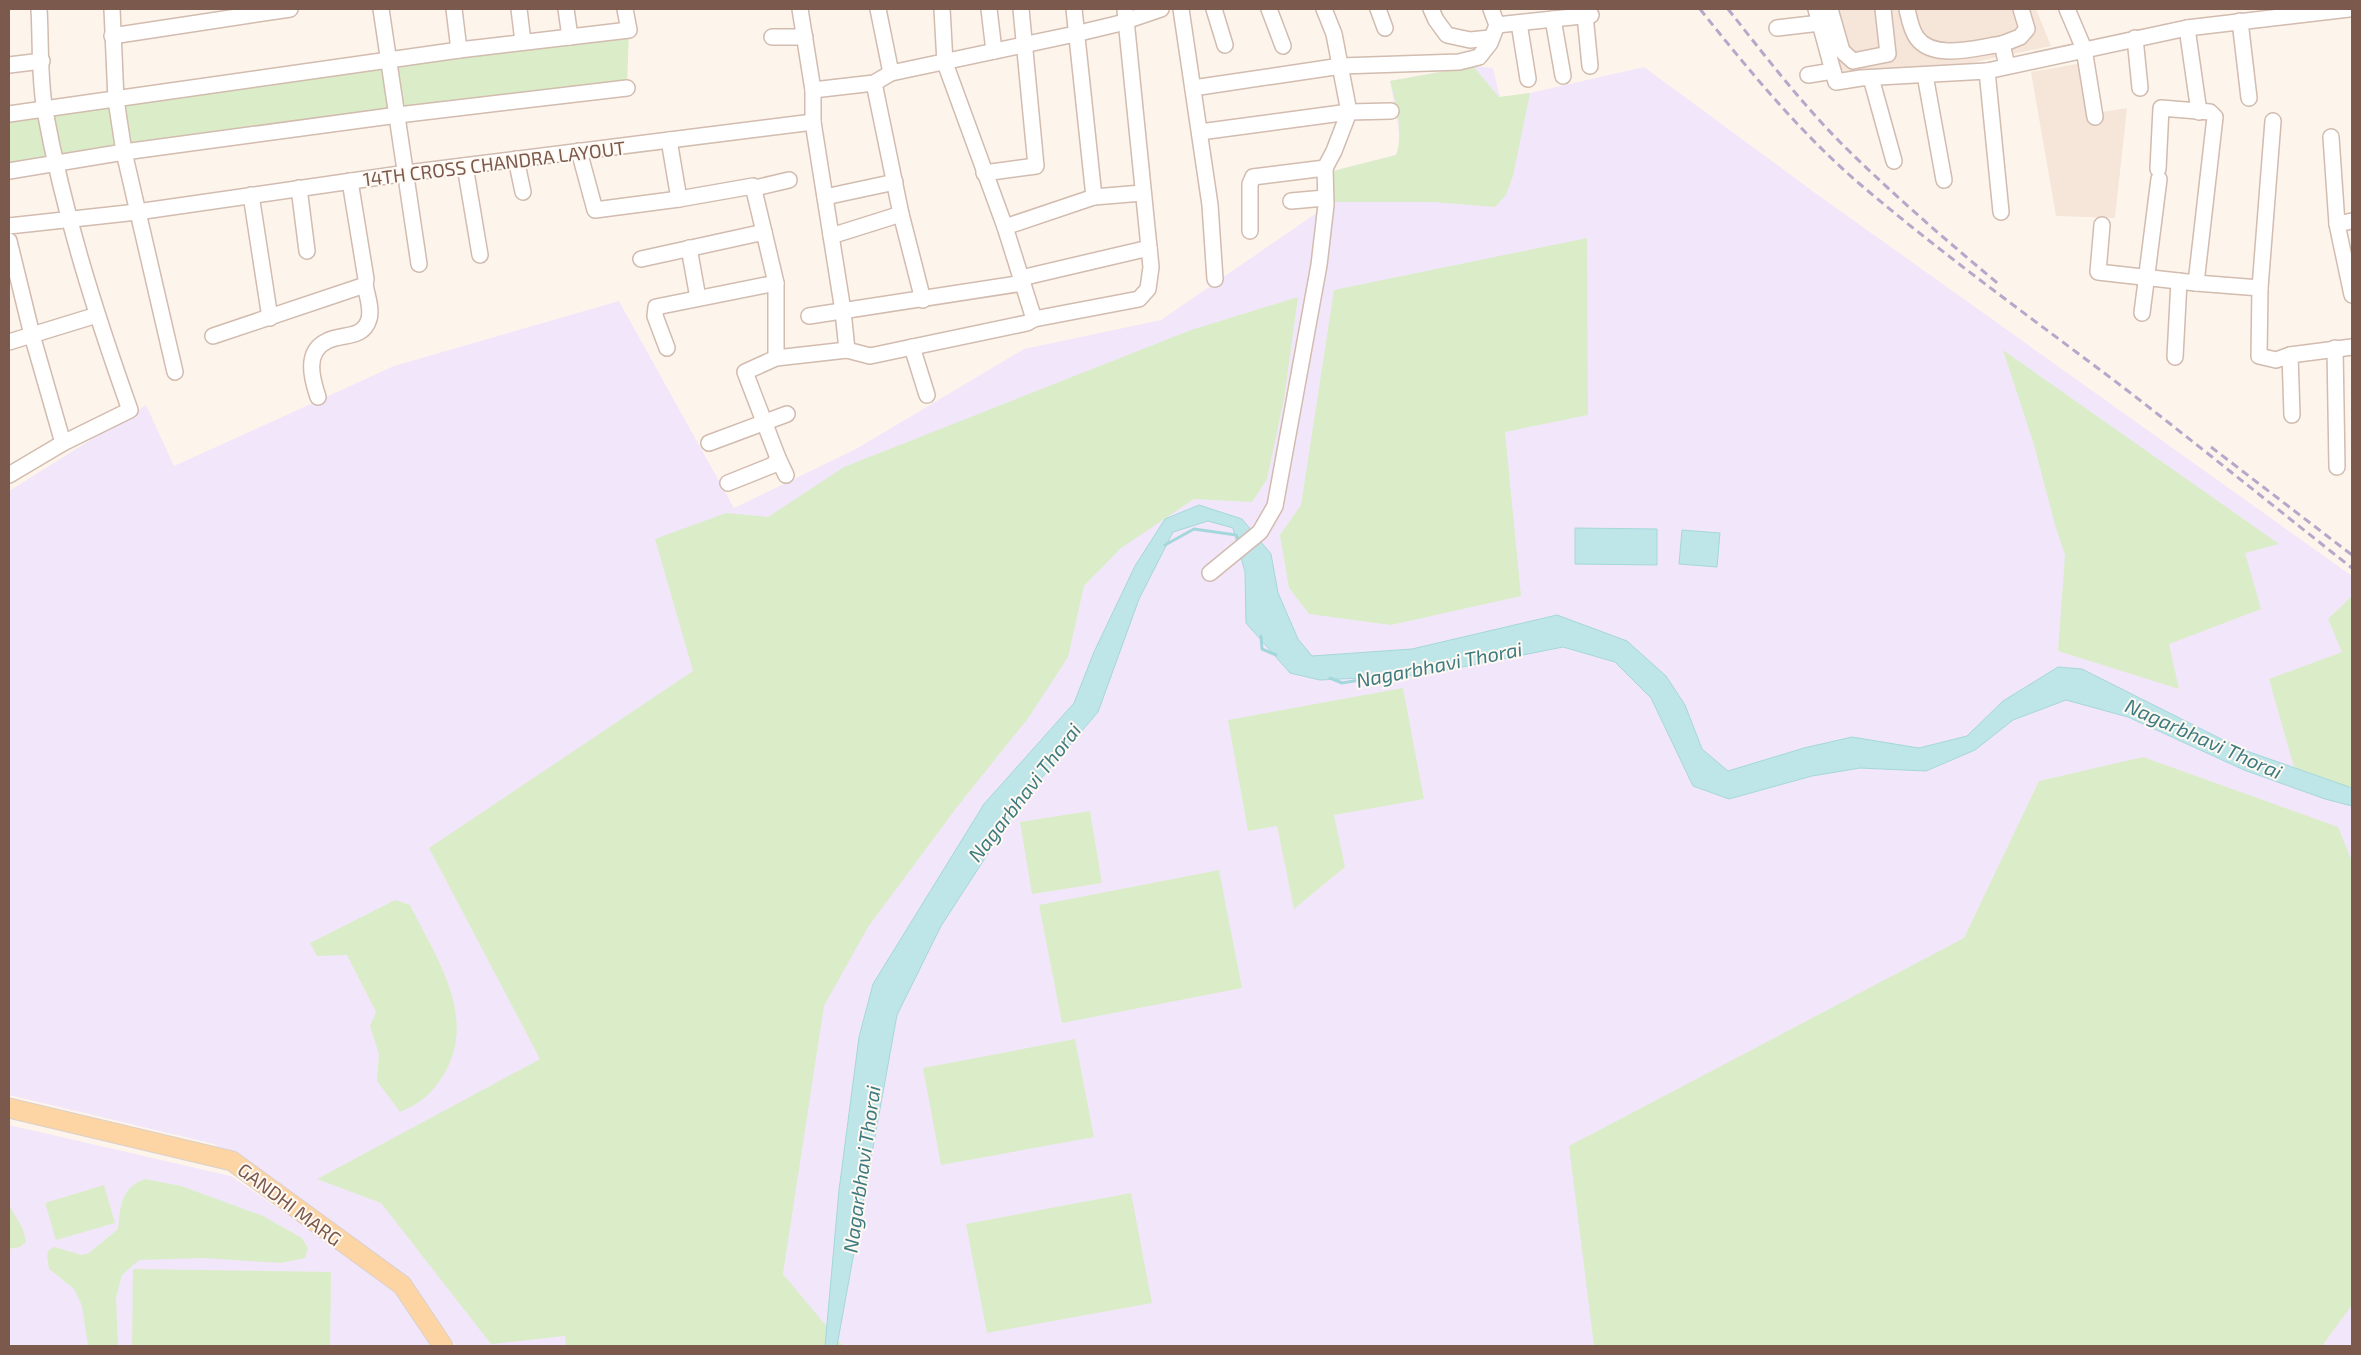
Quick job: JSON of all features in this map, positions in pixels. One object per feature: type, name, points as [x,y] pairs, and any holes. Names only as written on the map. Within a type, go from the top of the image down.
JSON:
[{"type":"main road","name":"GANDHI MARG","points":[[9,1108],[232,1161],[402,1285],[443,1346]]},
{"type":"street","points":[[9,475],[64,443],[130,410],[97,316],[68,220],[58,164],[45,109],[40,9]]},
{"type":"street","points":[[112,9],[116,100],[124,152],[175,372]]},
{"type":"street","points":[[112,36],[290,9]]},
{"type":"street","points":[[381,9],[407,173],[419,264]]},
{"type":"street","points":[[454,9],[459,50]]},
{"type":"street","points":[[519,9],[523,42]]},
{"type":"street","points":[[566,9],[570,37]]},
{"type":"street","points":[[9,114],[459,50],[628,30],[625,9]]},
{"type":"street","points":[[800,9],[813,90],[812,122],[843,311],[847,350]]},
{"type":"street","points":[[878,9],[891,73]]},
{"type":"street","points":[[942,9],[945,63],[1005,227],[1034,319]]},
{"type":"street","points":[[989,9],[994,51]]},
{"type":"street","points":[[984,173],[1036,166],[1021,9]]},
{"type":"street","points":[[1074,9],[1075,34],[1094,197]]},
{"type":"street","points":[[813,90],[874,84],[891,73],[945,63],[1025,43],[1075,34],[1117,24],[1125,14],[1161,9]]},
{"type":"street","points":[[1181,9],[1210,205],[1215,278]]},
{"type":"street","points":[[1214,9],[1225,45]]},
{"type":"street","points":[[1269,9],[1283,46]]},
{"type":"street","points":[[1210,573],[1260,532],[1276,506],[1319,264],[1325,198],[1325,168],[1349,112],[1334,34],[1324,9]]},
{"type":"street","points":[[1378,9],[1384,28]]},
{"type":"street","points":[[1432,9],[1436,20],[1447,35],[1470,40],[1519,22],[1588,15],[1590,66]]},
{"type":"street","points":[[1193,88],[1341,66],[1459,62],[1479,57],[1490,43],[1494,32],[1491,9]]},
{"type":"street","points":[[1830,9],[1840,47],[1848,58],[1853,61],[1888,54]]},
{"type":"street","points":[[1884,9],[1890,77]]},
{"type":"street","points":[[1906,9],[1917,38],[1924,45],[1936,50],[2002,44],[2020,37],[2027,29],[2021,9]]},
{"type":"street","points":[[2067,9],[2084,49],[2095,117]]},
{"type":"street","points":[[1778,28],[1818,16],[1836,82],[1925,74],[1987,71],[2187,28],[2240,21],[2271,14],[2349,9]]},
{"type":"street","points":[[786,475],[763,423],[745,372],[776,358],[847,350],[870,356],[1020,325],[1034,319],[1139,299],[1148,289],[1151,278],[1149,248],[1125,14]]},
{"type":"street","points":[[1553,19],[1563,76]]},
{"type":"street","points":[[2240,21],[2249,98]]},
{"type":"street","points":[[1519,22],[1528,79]]},
{"type":"street","points":[[2187,28],[2199,112]]},
{"type":"street","points":[[772,37],[805,37]]},
{"type":"street","points":[[2020,37],[2027,62]]},
{"type":"street","points":[[2135,38],[2140,88]]},
{"type":"street","points":[[2002,44],[2007,66]]},
{"type":"street","points":[[1949,50],[1951,73]]},
{"type":"street","points":[[9,65],[42,61]]},
{"type":"street","points":[[1808,75],[1833,71]]},
{"type":"street","points":[[1987,71],[2001,212]]},
{"type":"street","points":[[1925,74],[1944,180]]},
{"type":"street","points":[[1871,78],[1894,161]]},
{"type":"street","points":[[874,84],[901,214],[923,300]]},
{"type":"street","points":[[9,171],[124,152],[398,115],[516,94],[627,88]]},
{"type":"street","points":[[2142,313],[2158,174],[2161,108],[2210,112],[2214,117],[2196,283]]},
{"type":"street","points":[[1200,132],[1349,112],[1391,111]]},
{"type":"street","points":[[2273,121],[2260,288],[2259,356],[2276,360],[2336,348],[2352,348]]},
{"type":"street","name":"14TH CROSS CHANDRA LAYOUT","points":[[9,226],[137,212],[407,173],[812,122]]},
{"type":"street","points":[[2331,136],[2345,222],[2352,292]]},
{"type":"street","points":[[669,140],[678,199]]},
{"type":"street","points":[[579,151],[595,210],[678,199],[753,186],[755,188],[789,180]]},
{"type":"street","points":[[516,159],[523,192]]},
{"type":"street","points":[[465,166],[480,254]]},
{"type":"street","points":[[1250,231],[1250,184],[1253,177],[1325,168]]},
{"type":"street","points":[[318,397],[312,378],[311,365],[314,356],[327,340],[359,332],[367,324],[370,311],[364,284],[366,278],[350,181]]},
{"type":"street","points":[[825,197],[894,182]]},
{"type":"street","points":[[299,188],[307,251]]},
{"type":"street","points":[[755,188],[776,283],[776,358]]},
{"type":"street","points":[[1005,227],[1094,197],[1142,193]]},
{"type":"street","points":[[251,195],[270,318]]},
{"type":"street","points":[[1291,201],[1325,198]]},
{"type":"street","points":[[831,236],[901,214]]},
{"type":"street","points":[[2102,225],[2098,272],[2260,288]]},
{"type":"street","points":[[641,259],[764,232]]},
{"type":"street","points":[[9,241],[32,335],[64,443]]},
{"type":"street","points":[[689,248],[698,298]]},
{"type":"street","points":[[809,316],[923,300],[1022,280],[1149,248]]},
{"type":"street","points":[[2176,357],[2179,281]]},
{"type":"street","points":[[667,348],[654,316],[656,307],[776,283]]},
{"type":"street","points":[[213,336],[270,318],[364,284]]},
{"type":"street","points":[[9,342],[97,316]]},
{"type":"street","points":[[912,347],[927,395]]},
{"type":"street","points":[[2336,348],[2338,467]]},
{"type":"street","points":[[2290,356],[2292,415]]},
{"type":"street","points":[[710,443],[788,414]]},
{"type":"street","points":[[728,483],[773,465],[778,458]]},
{"type":"shaded area","points":[[1825,9],[2036,9],[2051,46],[1952,67],[1840,75]]},
{"type":"shaded area","points":[[2094,61],[2102,112],[2127,108],[2115,218],[2056,216],[2031,72]]},
{"type":"shaded area","points":[[1473,66],[1493,68],[1500,97],[1530,93],[1644,67],[1818,195],[2352,576],[2352,1346],[456,1346],[409,1278],[292,1195],[214,1144],[9,1095],[9,491],[146,405],[174,466],[394,366],[619,301],[734,508],[856,449],[1024,349],[1161,320],[1331,203],[1329,172],[1396,155],[1400,145],[1390,81]]},
{"type":"shaded area","points":[[9,1125],[231,1176],[395,1289],[434,1346],[9,1346]]},
{"type":"green space","points":[[629,30],[627,88],[9,171],[9,114]]},
{"type":"green space","points":[[1473,66],[1499,97],[1530,93],[1513,176],[1506,195],[1495,207],[1433,202],[1331,202],[1329,172],[1396,155],[1399,128],[1397,108],[1390,81]]},
{"type":"green space","points":[[1587,238],[1588,415],[1505,432],[1521,596],[1391,625],[1309,614],[1289,588],[1280,535],[1301,505],[1334,290]]},
{"type":"green space","points":[[1298,297],[1284,399],[1267,479],[1252,502],[1194,499],[1121,548],[1084,586],[1068,657],[1029,717],[957,807],[868,927],[824,1006],[783,1274],[843,1346],[566,1346],[565,1336],[491,1344],[381,1203],[317,1179],[540,1059],[429,848],[693,671],[655,539],[726,513],[768,517],[844,467],[1191,330]]},
{"type":"green space","points":[[2003,350],[2279,544],[2245,553],[2261,609],[2169,644],[2179,689],[2058,651],[2065,555],[2034,445]]},
{"type":"green space","points":[[2352,596],[2352,788],[2294,767],[2269,679],[2342,652],[2328,619]]},
{"type":"green space","points":[[1403,688],[1424,799],[1334,815],[1345,867],[1294,909],[1277,826],[1248,831],[1228,720]]},
{"type":"green space","points":[[2143,757],[2338,827],[2352,861],[2352,1305],[2322,1346],[1594,1346],[1569,1146],[1964,938],[2039,781]]},
{"type":"green space","points":[[1090,811],[1102,883],[1032,894],[1020,822]]},
{"type":"green space","points":[[1219,870],[1242,988],[1062,1023],[1039,905]]},
{"type":"green space","points":[[395,900],[410,905],[441,967],[450,988],[457,1032],[453,1054],[439,1082],[419,1102],[400,1112],[377,1081],[379,1054],[370,1026],[376,1012],[347,955],[317,956],[310,943]]},
{"type":"green space","points":[[1075,1039],[1094,1137],[941,1165],[923,1068]]},
{"type":"green space","points":[[145,1179],[181,1186],[263,1216],[302,1238],[308,1248],[305,1258],[281,1263],[204,1258],[139,1260],[122,1275],[116,1298],[118,1346],[88,1346],[82,1306],[74,1289],[49,1269],[47,1256],[49,1250],[54,1247],[82,1255],[89,1253],[118,1229],[121,1205],[126,1193],[131,1187]]},
{"type":"green space","points":[[104,1185],[115,1223],[56,1240],[45,1203]]},
{"type":"green space","points":[[1131,1193],[1152,1303],[987,1333],[966,1224]]},
{"type":"green space","points":[[9,1205],[23,1229],[26,1242],[20,1247],[9,1249]]},
{"type":"green space","points":[[133,1269],[331,1272],[330,1346],[132,1346]]},
{"type":"water","name":"Nagarbhavi Thorai","points":[[1199,505],[1242,519],[1271,554],[1278,593],[1298,639],[1312,656],[1412,649],[1557,615],[1627,641],[1666,676],[1685,705],[1702,749],[1728,771],[1804,748],[1852,737],[1919,748],[1967,736],[2003,701],[2058,667],[2082,669],[2241,749],[2352,788],[2352,806],[2325,799],[2244,770],[2128,717],[2066,700],[2013,720],[1975,750],[1926,771],[1860,768],[1812,776],[1729,799],[1693,786],[1651,698],[1615,662],[1563,647],[1422,675],[1320,680],[1290,673],[1246,623],[1245,572],[1233,528],[1208,521],[1173,532],[1139,599],[1098,712],[1022,801],[941,926],[897,1015],[837,1346],[825,1346],[839,1190],[859,1037],[873,984],[984,804],[1074,703],[1094,652],[1135,566],[1165,519]]},
{"type":"water","points":[[1575,528],[1657,529],[1657,565],[1575,564]]},
{"type":"water","points":[[1682,530],[1720,533],[1717,567],[1679,564]]},
{"type":"waterway","name":"Nagarbhavi Thorai","points":[[1165,545],[1194,529],[1236,535],[1238,538]]},
{"type":"waterway","name":"Nagarbhavi Thorai","points":[[1261,636],[1262,649],[1276,655]]},
{"type":"waterway","name":"Nagarbhavi Thorai","points":[[1330,678],[1342,683],[1378,677]]},
{"type":"railway","points":[[1700,9],[1754,76],[1812,140],[1854,179],[1955,261],[2128,391],[2352,568]]},
{"type":"railway","points":[[1728,9],[1832,134],[1904,203],[2001,286]]},
{"type":"railway","points":[[2211,447],[2352,555]]}]
